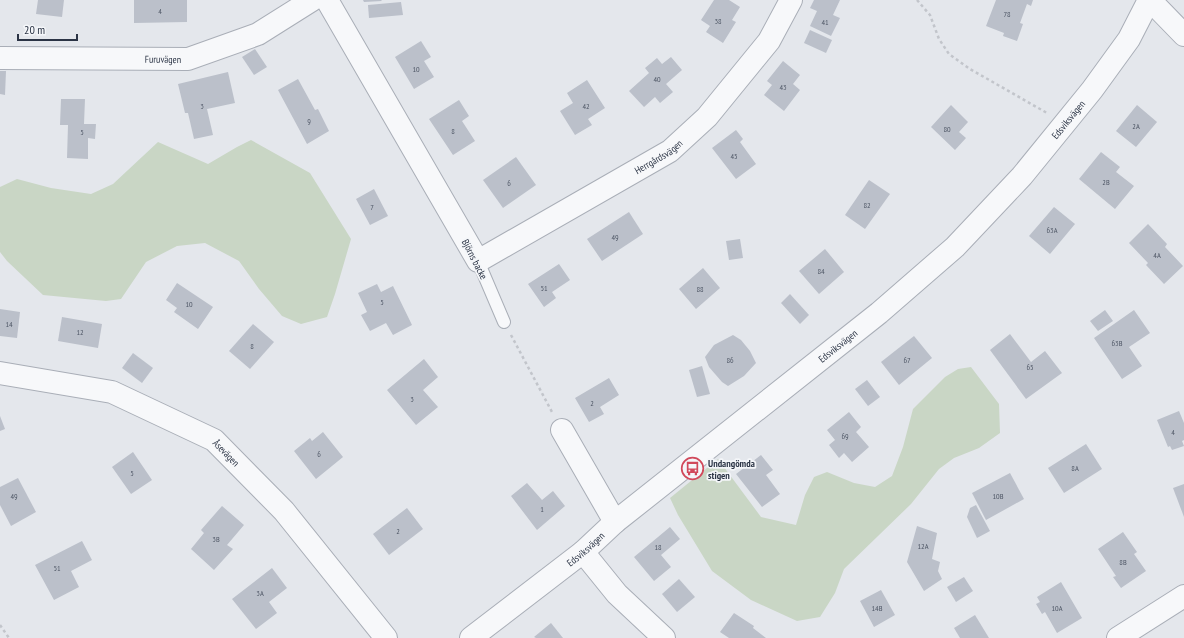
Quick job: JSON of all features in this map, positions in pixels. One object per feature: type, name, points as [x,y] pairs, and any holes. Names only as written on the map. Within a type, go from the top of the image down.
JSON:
[{"type":"street","name":"Furuvägen","points":[[0,58],[188,59],[258,34],[312,0]]},
{"type":"street","name":"Björns backe","points":[[327,0],[478,261]]},
{"type":"street","name":"Herrgårdsvägen","points":[[478,261],[670,151],[707,117],[769,42],[791,0]]},
{"type":"street","name":"Edsviksvägen","points":[[471,638],[583,552],[616,522],[879,313],[955,247],[1022,176],[1092,90],[1129,39],[1150,0]]},
{"type":"street","points":[[1150,0],[1184,35]]},
{"type":"street","name":"Åsevägen","points":[[0,373],[112,392],[214,440],[284,511],[386,638]]},
{"type":"street","points":[[562,430],[616,522]]},
{"type":"street","points":[[583,552],[617,594],[664,638]]},
{"type":"street","points":[[1118,638],[1184,596]]},
{"type":"lane","name":"Björns backe","points":[[478,261],[504,322]]},
{"type":"path","points":[[917,0],[930,15],[939,39],[949,54],[970,69],[1065,124]]},
{"type":"path","points":[[504,322],[562,430]]},
{"type":"path","points":[[0,625],[9,638]]},
{"type":"green space","points":[[251,140],[310,173],[351,239],[327,317],[301,324],[282,316],[259,289],[239,261],[205,243],[177,246],[146,262],[121,299],[106,301],[43,295],[7,261],[0,252],[0,187],[17,179],[51,188],[91,194],[113,184],[158,142],[208,164]]},
{"type":"green space","points":[[971,367],[999,404],[1000,433],[979,448],[954,458],[939,469],[911,504],[844,569],[835,593],[820,617],[797,621],[751,600],[712,571],[678,515],[670,498],[718,459],[761,517],[796,525],[805,495],[814,477],[827,472],[854,483],[875,487],[892,476],[903,447],[913,409],[945,377],[958,369]]},
{"type":"building","points":[[38,0],[64,0],[62,17],[36,14]]},
{"type":"building","points":[[134,0],[187,0],[187,22],[134,23]]},
{"type":"building","points":[[363,0],[381,0],[382,1],[364,2]]},
{"type":"building","points":[[714,0],[729,0],[740,7],[732,20],[736,22],[723,43],[706,32],[710,26],[701,20]]},
{"type":"building","points":[[814,0],[840,0],[833,15],[840,18],[831,36],[810,26],[817,11],[810,8]]},
{"type":"building","points":[[996,0],[1033,0],[1031,6],[1027,4],[1020,23],[1023,24],[1017,41],[1003,36],[1004,33],[986,26]]},
{"type":"building","points":[[401,2],[403,15],[369,18],[368,5]]},
{"type":"building","points":[[810,30],[832,40],[826,53],[804,43]]},
{"type":"building","points":[[421,41],[431,57],[424,61],[434,77],[414,89],[395,57]]},
{"type":"building","points":[[255,49],[267,67],[254,75],[242,57]]},
{"type":"building","points":[[671,57],[682,70],[666,84],[673,92],[660,103],[655,97],[644,107],[629,91],[649,73],[645,68],[657,58],[662,64]]},
{"type":"building","points":[[783,61],[800,75],[793,84],[800,90],[784,111],[764,95],[772,85],[767,81]]},
{"type":"building","points":[[0,71],[6,71],[5,95],[0,94]]},
{"type":"building","points":[[228,72],[235,103],[207,109],[213,135],[194,139],[188,113],[185,113],[178,84]]},
{"type":"building","points":[[298,79],[315,110],[318,109],[329,131],[307,144],[278,90]]},
{"type":"building","points":[[587,80],[605,108],[588,119],[592,125],[575,135],[560,111],[573,103],[567,93]]},
{"type":"building","points":[[61,99],[85,99],[84,124],[96,124],[95,139],[88,138],[88,159],[67,158],[68,125],[60,125]]},
{"type":"building","points":[[459,100],[469,116],[462,121],[475,141],[453,155],[429,119]]},
{"type":"building","points":[[951,105],[968,122],[959,132],[966,138],[955,150],[931,127]]},
{"type":"building","points":[[1137,105],[1157,122],[1136,147],[1116,131]]},
{"type":"building","points":[[736,130],[743,139],[740,142],[756,164],[736,179],[712,148]]},
{"type":"building","points":[[1101,152],[1120,167],[1116,172],[1134,186],[1115,209],[1079,179]]},
{"type":"building","points":[[516,157],[536,185],[503,208],[483,180]]},
{"type":"building","points":[[869,180],[890,194],[865,229],[845,215]]},
{"type":"building","points":[[374,189],[388,216],[370,225],[356,199]]},
{"type":"building","points":[[1054,207],[1075,224],[1050,254],[1029,236]]},
{"type":"building","points":[[629,212],[643,234],[602,261],[587,239]]},
{"type":"building","points":[[1148,224],[1167,244],[1165,247],[1183,266],[1164,284],[1146,265],[1148,263],[1129,243]]},
{"type":"building","points":[[740,239],[743,258],[729,260],[726,241]]},
{"type":"building","points":[[825,249],[844,272],[819,294],[799,271]]},
{"type":"building","points":[[559,264],[570,280],[552,292],[556,298],[544,307],[528,284]]},
{"type":"building","points":[[703,268],[720,288],[696,309],[679,289]]},
{"type":"building","points":[[177,283],[213,307],[198,329],[174,312],[177,308],[166,300]]},
{"type":"building","points":[[377,284],[381,292],[393,286],[412,325],[393,335],[386,323],[370,331],[361,315],[367,312],[358,293]]},
{"type":"building","points":[[790,294],[809,315],[800,324],[781,303]]},
{"type":"building","points":[[0,309],[20,312],[17,338],[0,336]]},
{"type":"building","points":[[1105,310],[1113,321],[1098,331],[1090,321]]},
{"type":"building","points":[[1134,310],[1150,333],[1129,347],[1142,366],[1122,379],[1094,338]]},
{"type":"building","points":[[62,317],[102,324],[98,348],[58,341]]},
{"type":"building","points":[[253,324],[274,342],[250,369],[229,351]]},
{"type":"building","points":[[1010,334],[1031,362],[1045,351],[1062,373],[1026,399],[990,350]]},
{"type":"building","points":[[733,335],[741,340],[750,351],[756,363],[744,376],[728,386],[722,382],[709,367],[705,357],[714,345]]},
{"type":"building","points":[[914,336],[932,358],[899,385],[881,362]]},
{"type":"building","points":[[133,353],[153,368],[142,383],[122,368]]},
{"type":"building","points":[[424,359],[438,377],[423,390],[438,407],[416,425],[387,390]]},
{"type":"building","points":[[702,366],[710,394],[697,397],[689,370]]},
{"type":"building","points":[[609,378],[619,395],[600,407],[604,414],[589,422],[575,398]]},
{"type":"building","points":[[867,380],[880,397],[868,406],[855,389]]},
{"type":"building","points":[[1179,411],[1184,423],[1184,440],[1182,441],[1184,446],[1172,450],[1170,446],[1168,447],[1157,420]]},
{"type":"building","points":[[849,412],[861,427],[856,432],[869,447],[852,462],[844,453],[839,458],[829,445],[835,440],[827,430]]},
{"type":"building","points":[[0,416],[5,429],[0,431]]},
{"type":"building","points":[[323,432],[343,457],[316,479],[294,451],[310,438],[312,441]]},
{"type":"building","points":[[1086,444],[1102,469],[1064,493],[1048,468]]},
{"type":"building","points":[[133,452],[152,480],[131,494],[112,467]]},
{"type":"building","points":[[761,455],[773,470],[766,475],[780,494],[762,507],[736,474]]},
{"type":"building","points":[[1010,473],[1024,499],[986,520],[972,493]]},
{"type":"building","points":[[18,478],[36,512],[11,526],[0,505],[0,487]]},
{"type":"building","points":[[527,483],[542,500],[553,491],[565,506],[537,530],[511,496]]},
{"type":"building","points":[[1184,484],[1184,517],[1173,488]]},
{"type":"building","points":[[976,505],[990,531],[977,538],[967,517],[970,508]]},
{"type":"building","points":[[222,506],[244,525],[227,545],[233,549],[214,570],[191,549],[204,533],[201,530]]},
{"type":"building","points":[[407,508],[423,529],[389,555],[373,534]]},
{"type":"building","points":[[917,526],[937,533],[932,559],[940,562],[938,571],[942,579],[924,591],[907,562]]},
{"type":"building","points":[[670,527],[680,539],[661,555],[671,567],[654,581],[634,557]]},
{"type":"building","points":[[1123,532],[1137,552],[1134,554],[1146,571],[1121,588],[1113,577],[1116,576],[1098,549]]},
{"type":"building","points":[[82,541],[92,560],[71,571],[79,587],[54,600],[35,565]]},
{"type":"building","points":[[272,568],[287,588],[269,602],[277,613],[256,629],[232,599]]},
{"type":"building","points":[[964,577],[973,591],[956,602],[947,587]]},
{"type":"building","points":[[679,579],[695,597],[677,612],[662,594]]},
{"type":"building","points":[[1061,582],[1082,618],[1057,633],[1045,612],[1042,614],[1036,604],[1040,602],[1037,597]]},
{"type":"building","points":[[881,590],[895,615],[874,627],[860,601]]},
{"type":"building","points":[[734,613],[754,626],[753,628],[766,638],[729,638],[720,632]]},
{"type":"building","points":[[975,615],[989,638],[960,638],[954,628]]},
{"type":"building","points":[[551,623],[563,638],[534,637]]},
{"type":"place","name":"Undangömda stigen","points":[[692,469]]}]
